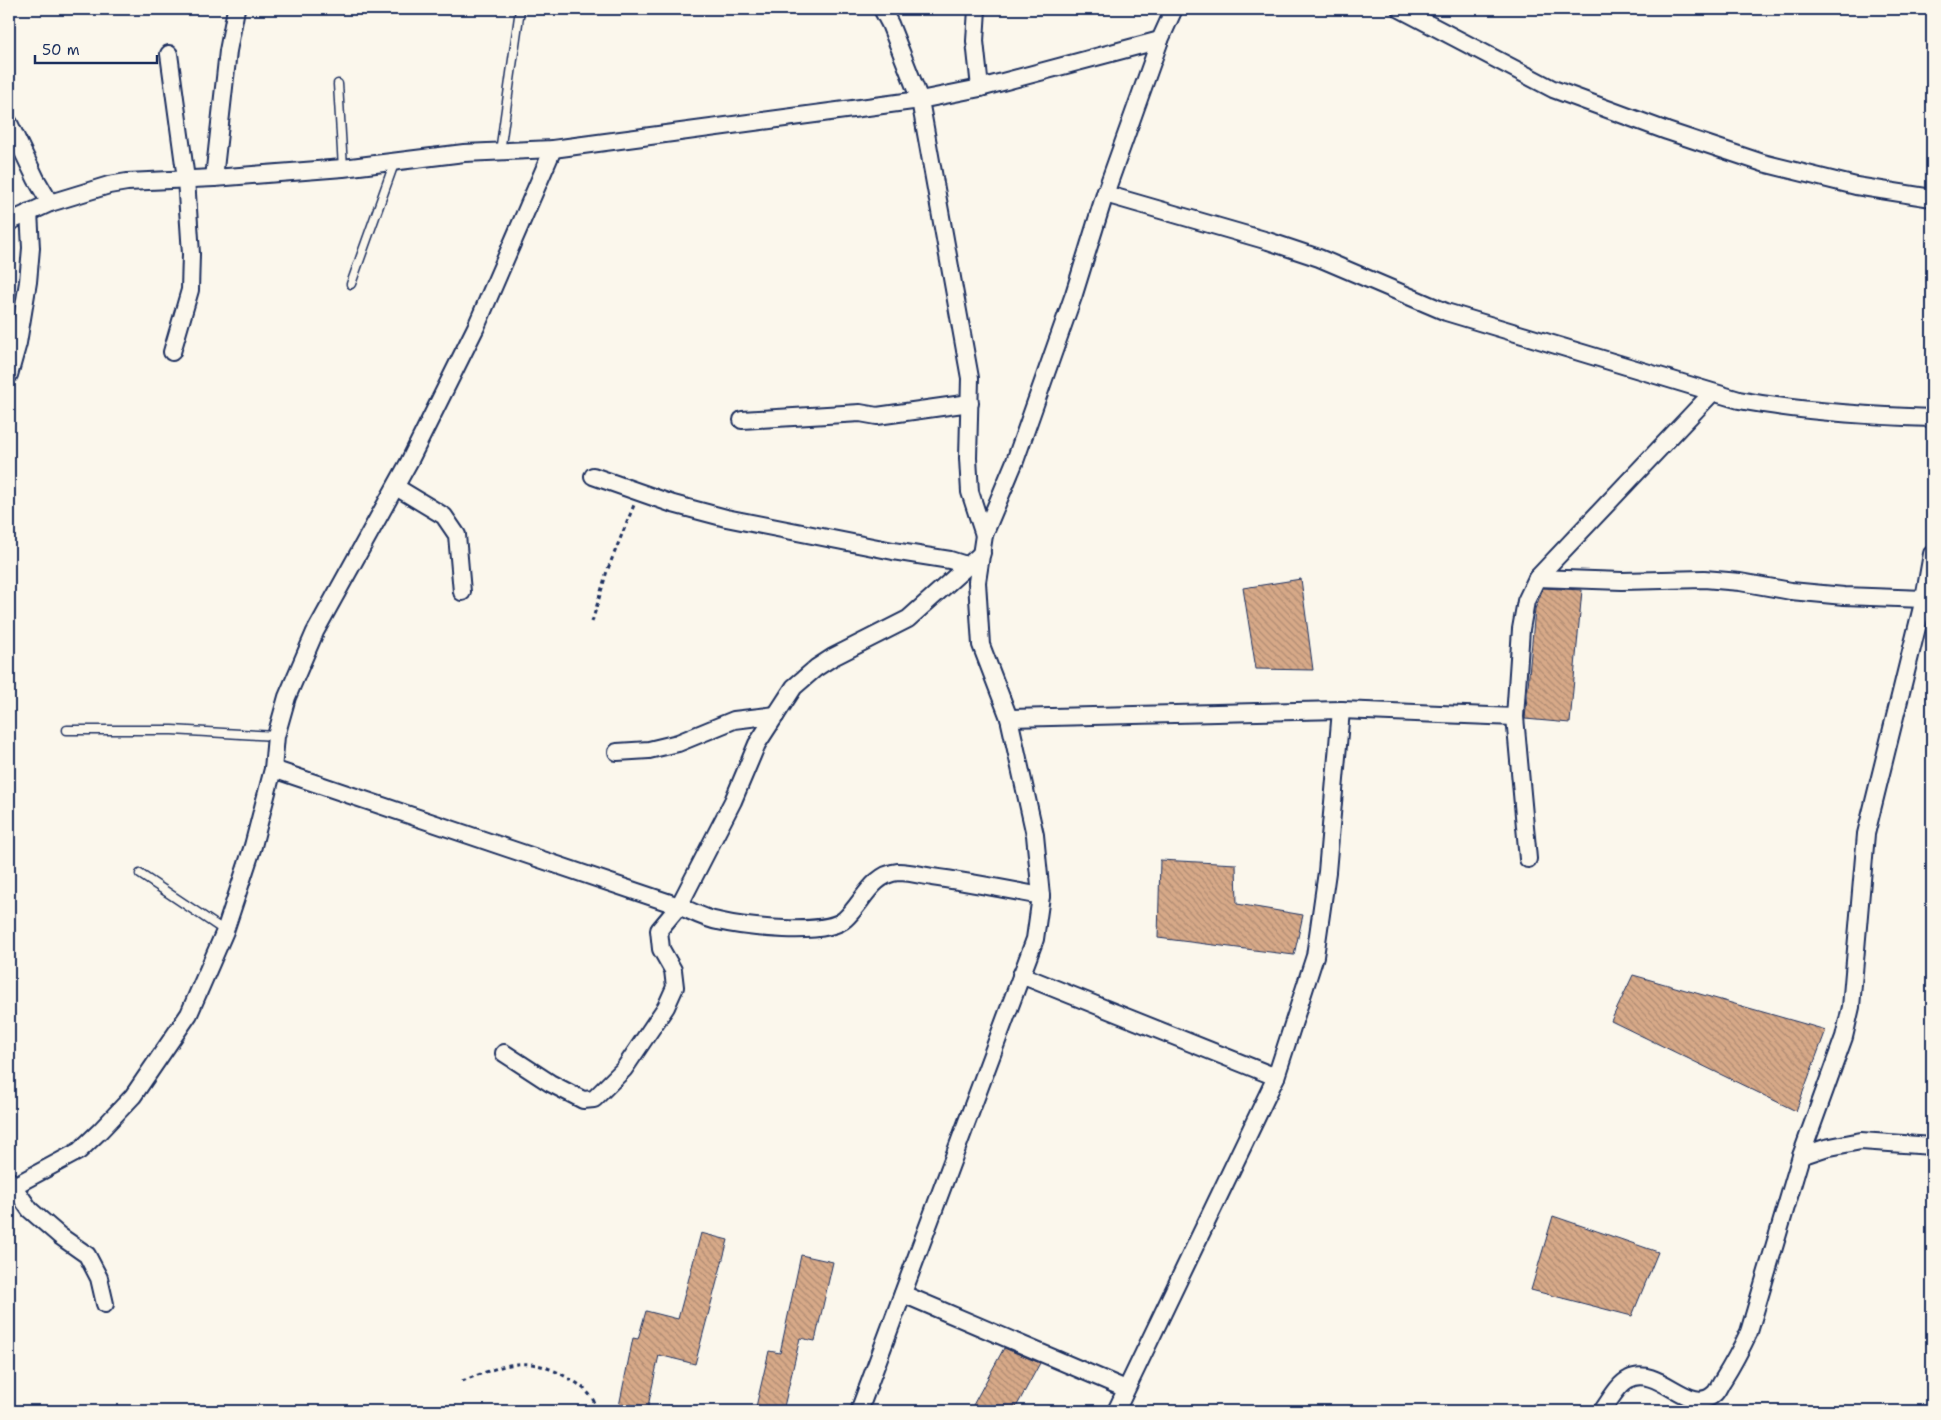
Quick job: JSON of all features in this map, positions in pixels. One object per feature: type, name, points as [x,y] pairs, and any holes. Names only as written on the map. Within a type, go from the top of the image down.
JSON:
[{"type":"street","points":[[214,178],[228,51],[236,9]]},
{"type":"street","points":[[882,9],[890,24],[920,100],[968,370],[970,492],[984,535]]},
{"type":"street","points":[[977,9],[975,41],[980,88]]},
{"type":"street","points":[[859,1411],[1035,939],[1041,896],[1035,835],[1009,718],[981,645],[977,582],[984,535],[1015,461],[1074,294],[1105,194],[1160,40],[1174,9]]},
{"type":"street","points":[[1400,9],[1553,89],[1667,131],[1763,163],[1856,186],[1932,198]]},
{"type":"street","points":[[9,222],[50,203],[109,185],[127,182],[214,178],[343,168],[464,152],[553,149],[920,100],[980,88],[1160,40]]},
{"type":"street","points":[[169,54],[186,179],[191,254],[190,290],[172,352]]},
{"type":"street","points":[[9,123],[36,179],[50,203]]},
{"type":"street","points":[[105,1304],[99,1278],[87,1256],[30,1210],[10,1183],[79,1151],[134,1096],[189,1014],[225,931],[253,846],[273,769],[276,736],[287,698],[315,632],[396,487],[476,327],[553,149]]},
{"type":"street","points":[[1105,194],[1268,241],[1360,274],[1446,312],[1712,393],[1774,407],[1871,416],[1932,418]]},
{"type":"street","points":[[9,375],[18,343],[28,282],[31,248],[29,212]]},
{"type":"street","points":[[1528,860],[1515,717],[1521,629],[1526,601],[1537,578],[1712,393]]},
{"type":"street","points":[[742,420],[860,413],[877,416],[970,403]]},
{"type":"street","points":[[593,476],[639,494],[726,518],[893,551],[950,560],[966,565]]},
{"type":"street","points":[[396,487],[444,516],[456,535],[462,592]]},
{"type":"street","points":[[504,1053],[558,1087],[583,1100],[594,1099],[624,1069],[666,1007],[675,987],[673,970],[661,950],[659,930],[679,906],[733,801],[757,744],[794,686],[816,668],[908,619],[966,565],[982,553]]},
{"type":"street","points":[[1602,1411],[1629,1379],[1642,1376],[1656,1379],[1694,1400],[1704,1400],[1714,1394],[1738,1357],[1749,1332],[1801,1156],[1848,1022],[1854,980],[1866,834],[1924,599],[1932,554]]},
{"type":"street","points":[[1537,578],[1622,581],[1704,579],[1844,596],[1924,599]]},
{"type":"street","points":[[1009,718],[1341,710],[1515,717]]},
{"type":"street","points":[[1116,1411],[1276,1077],[1315,956],[1327,872],[1341,710]]},
{"type":"street","points":[[617,752],[649,750],[678,743],[734,720],[776,715]]},
{"type":"street","points":[[273,769],[679,906],[716,921],[798,930],[822,927],[844,921],[860,903],[871,886],[884,877],[897,872],[958,880],[1041,896]]},
{"type":"street","points":[[1021,975],[1276,1077]]},
{"type":"street","points":[[1801,1156],[1825,1148],[1861,1141],[1932,1146]]},
{"type":"street","points":[[903,1294],[1126,1389]]},
{"type":"lane","points":[[500,152],[520,9]]},
{"type":"lane","points":[[338,84],[343,168]]},
{"type":"lane","points":[[351,284],[395,162]]},
{"type":"lane","points":[[67,730],[172,730],[276,736]]},
{"type":"lane","points":[[140,874],[225,931]]},
{"type":"path","points":[[592,622],[607,571],[639,494]]},
{"type":"path","points":[[462,1381],[504,1366],[526,1363],[542,1365],[582,1386],[596,1404],[598,1411]]},
{"type":"building","points":[[1301,579],[1313,670],[1256,669],[1243,588]]},
{"type":"building","points":[[1543,588],[1582,590],[1570,723],[1525,719],[1535,609]]},
{"type":"building","points":[[1160,860],[1236,864],[1237,904],[1303,915],[1294,955],[1158,938]]},
{"type":"building","points":[[1633,975],[1826,1030],[1796,1111],[1611,1021]]},
{"type":"building","points":[[1553,1216],[1658,1252],[1632,1316],[1531,1290]]},
{"type":"building","points":[[701,1233],[728,1240],[695,1364],[659,1355],[647,1411],[618,1411],[633,1338],[638,1339],[646,1311],[678,1319]]},
{"type":"building","points":[[801,1255],[833,1262],[815,1341],[800,1338],[783,1411],[755,1411],[769,1351],[780,1353]]},
{"type":"building","points":[[1004,1348],[1040,1363],[1014,1411],[979,1411],[972,1407]]}]
